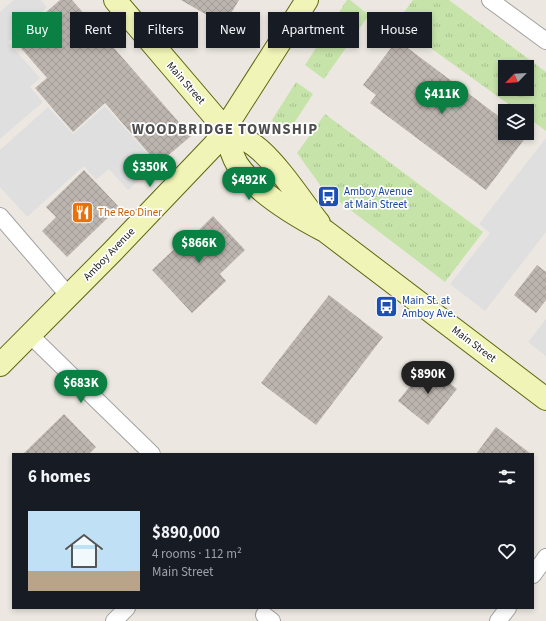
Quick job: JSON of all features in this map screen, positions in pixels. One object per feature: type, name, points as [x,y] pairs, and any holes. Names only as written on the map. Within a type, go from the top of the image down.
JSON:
[{"type":"main road","name":"Main Street","points":[[115,0],[225,129],[229,146],[237,164],[250,180],[292,212],[325,231],[546,399]]},
{"type":"main road","name":"Amboy Avenue","points":[[0,365],[203,158],[225,129],[307,0]]},
{"type":"street","points":[[490,0],[546,41]]},
{"type":"street","points":[[0,216],[69,296]]},
{"type":"street","points":[[30,334],[151,453]]},
{"type":"street","points":[[534,573],[546,557]]},
{"type":"street","points":[[114,621],[126,609]]},
{"type":"street","points":[[498,621],[507,609]]},
{"type":"green space","points":[[347,0],[350,0],[367,13],[367,18],[359,29],[359,12],[339,12]]},
{"type":"green space","points":[[413,0],[449,0],[530,60],[498,60],[498,96],[534,96],[534,63],[546,72],[546,131],[534,122],[534,104],[508,104],[431,48],[432,48],[432,12],[404,12]]},
{"type":"green space","points":[[316,48],[346,48],[324,79],[305,65]]},
{"type":"green space","points":[[296,82],[313,94],[285,137],[272,120]]},
{"type":"green space","points":[[325,114],[483,232],[445,282],[323,189],[297,153]]},
{"type":"shaded area","points":[[14,0],[41,0],[47,7],[41,12],[12,12],[12,38],[8,42],[40,78],[30,87],[43,102],[0,139],[0,12]]},
{"type":"shaded area","points":[[105,106],[157,164],[128,190],[109,169],[96,180],[84,166],[27,217],[0,187],[0,150],[48,107],[73,134]]},
{"type":"shaded area","points":[[546,138],[546,232],[485,311],[450,284],[490,233],[479,224]]},
{"type":"shaded area","points":[[546,319],[546,356],[528,342]]},
{"type":"building","points":[[60,0],[72,0],[82,12],[70,12],[70,48],[114,48],[191,136],[158,164],[105,103],[73,132],[35,88],[47,78],[21,48],[62,48],[62,12],[46,12]]},
{"type":"building","points":[[181,0],[239,0],[232,12],[206,12],[206,15]]},
{"type":"building","points":[[391,48],[408,48],[498,116],[498,140],[524,140],[486,190],[370,103],[376,95],[363,85]]},
{"type":"building","name":"The Reo Diner","points":[[84,170],[119,207],[67,257],[42,231],[56,217],[46,207]]},
{"type":"building","points":[[213,216],[245,250],[220,274],[226,281],[192,313],[152,270],[186,238],[188,241]]},
{"type":"building","points":[[537,265],[546,272],[546,300],[536,313],[514,295]]},
{"type":"building","points":[[329,295],[383,337],[316,425],[261,383]]},
{"type":"building","points":[[427,365],[457,389],[428,425],[398,401]]},
{"type":"building","points":[[64,414],[96,447],[90,453],[24,453]]},
{"type":"building","points":[[496,427],[530,453],[477,453]]},
{"type":"place","name":"Amboy Avenue at Main Street","points":[[328,197]]},
{"type":"place","name":"The Reo Diner","points":[[82,212]]},
{"type":"place","name":"Main St. at Amboy Ave.","points":[[386,306]]},
{"type":"district","name":"WOODBRIDGE TOWNSHIP","points":[[225,129]]}]
